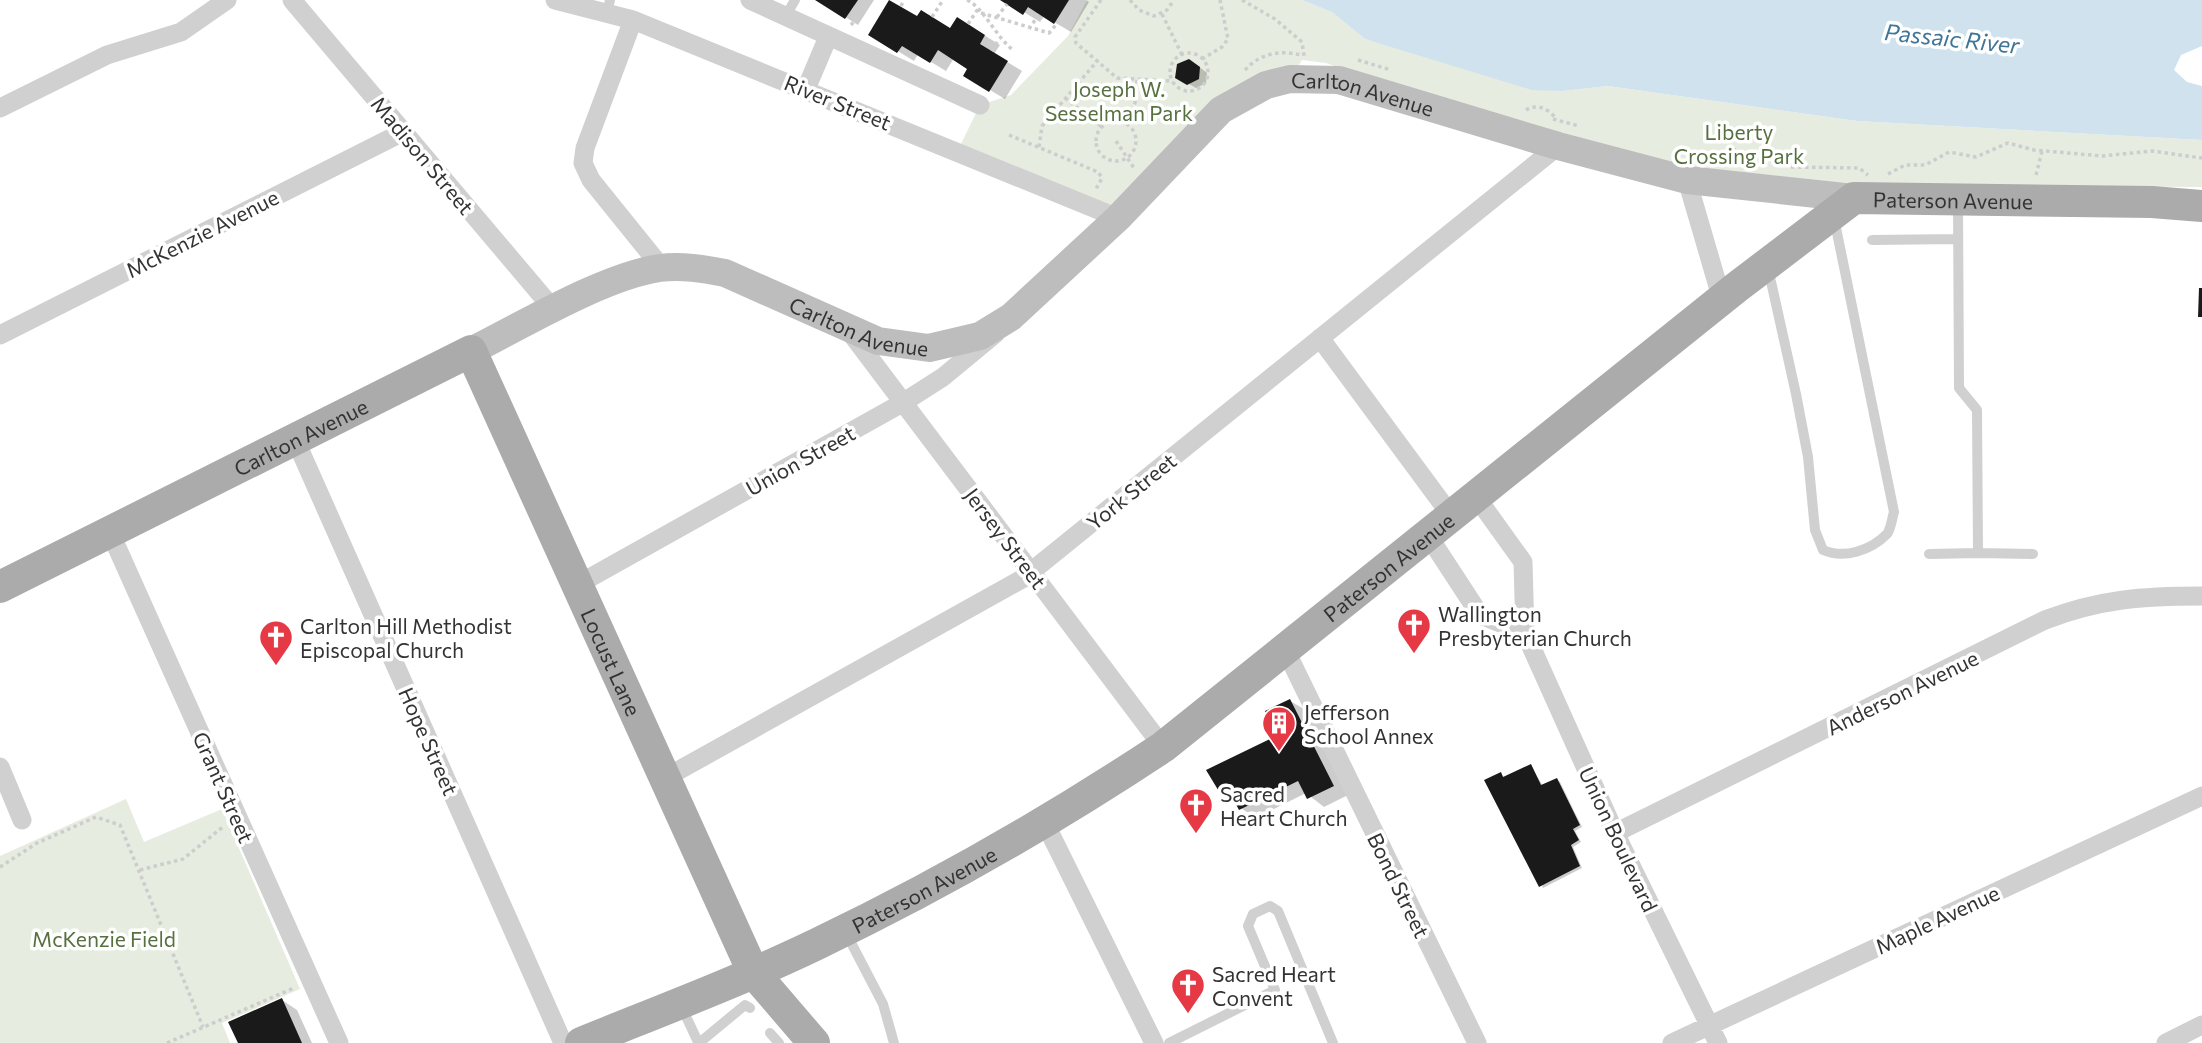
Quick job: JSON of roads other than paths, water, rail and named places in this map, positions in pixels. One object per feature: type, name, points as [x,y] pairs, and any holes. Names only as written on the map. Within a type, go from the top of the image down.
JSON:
[{"type":"main road","name":"Paterson Avenue","points":[[581,1043],[753,972],[888,909],[1044,821],[1163,747],[1853,197],[2152,202],[2202,206]]},
{"type":"main road","name":"Carlton Avenue","points":[[0,587],[471,351]]},
{"type":"main road","name":"Locust Lane","points":[[471,351],[753,972],[799,1039]]},
{"type":"street","points":[[0,108],[107,55],[181,32],[227,0]]},
{"type":"street","name":"Madison Street","points":[[292,0],[554,310]]},
{"type":"street","name":"River Street","points":[[555,0],[609,7],[633,20],[1118,218]]},
{"type":"street","points":[[750,0],[980,105]]},
{"type":"street","points":[[633,20],[585,148],[583,163],[591,180],[662,268]]},
{"type":"street","points":[[806,89],[828,37]]},
{"type":"street","name":"Carlton Avenue","points":[[471,351],[617,279],[662,268],[698,268],[725,273],[878,341],[929,348],[980,337],[1011,317],[1118,218],[1221,110],[1241,96],[1290,79],[1339,80],[1554,129],[1687,180],[1853,197]]},
{"type":"street","name":"York Street","points":[[665,778],[1031,571],[1320,338],[1554,129]]},
{"type":"street","name":"McKenzie Avenue","points":[[0,335],[404,132]]},
{"type":"street","points":[[1687,180],[1722,300]]},
{"type":"street","name":"Union Street","points":[[577,585],[904,402],[961,363],[1011,317]]},
{"type":"street","name":"Jersey Street","points":[[848,328],[1163,747]]},
{"type":"street","points":[[1320,338],[1441,527],[1480,615],[1525,633]]},
{"type":"street","name":"Hope Street","points":[[295,439],[563,1043]]},
{"type":"street","name":"Union Boulevard","points":[[1477,498],[1524,562],[1525,633],[1615,833],[1718,1043]]},
{"type":"street","name":"Grant Street","points":[[110,532],[339,1043]]},
{"type":"street","name":"Anderson Avenue","points":[[1615,833],[2045,620],[2107,600],[2141,596],[2202,596]]},
{"type":"street","name":"Bond Street","points":[[1286,651],[1476,1043]]},
{"type":"street","points":[[0,767],[22,820]]},
{"type":"street","name":"Maple Avenue","points":[[1672,1043],[2202,796]]},
{"type":"street","points":[[1044,821],[1154,1043]]},
{"type":"street","points":[[2166,1043],[2202,1026]]},
{"type":"lane","points":[[785,18],[795,0]]},
{"type":"lane","points":[[1767,264],[1808,457],[1815,530],[1823,550],[1837,556],[1863,550],[1888,532],[1894,512],[1853,197]]},
{"type":"lane","points":[[1958,199],[1959,388],[1977,410],[1978,552]]},
{"type":"lane","points":[[1872,240],[1958,239]]},
{"type":"lane","points":[[1930,554],[2033,554]]},
{"type":"lane","points":[[1169,1043],[1275,990],[1248,926],[1253,914],[1270,906],[1278,911],[1332,1043]]},
{"type":"lane","points":[[844,930],[883,1004],[894,1043]]},
{"type":"lane","points":[[679,1003],[699,1043],[725,1026],[745,1005],[750,1008]]},
{"type":"lane","points":[[771,1033],[799,1039]]},
{"type":"water","name":"Passaic River","points":[[1302,0],[2202,0],[2202,140],[1857,121],[1608,86],[1563,91],[1532,90],[1365,39],[1332,12]]},
{"type":"place","name":"Wallington Presbyterian Church","points":[[1414,655]]},
{"type":"place","name":"Carlton Hill Methodist Episcopal Church","points":[[276,667]]},
{"type":"place","name":"Jefferson School Annex","points":[[1279,753]]},
{"type":"place","name":"Sacred Heart Church","points":[[1196,835]]},
{"type":"place","name":"Sacred Heart Convent","points":[[1188,1015]]},
{"type":"park label","name":"Joseph W. Sesselman Park","points":[[1119,100]]},
{"type":"park label","name":"Liberty Crossing Park","points":[[1739,143]]},
{"type":"park label","name":"McKenzie Field","points":[[104,938]]}]
